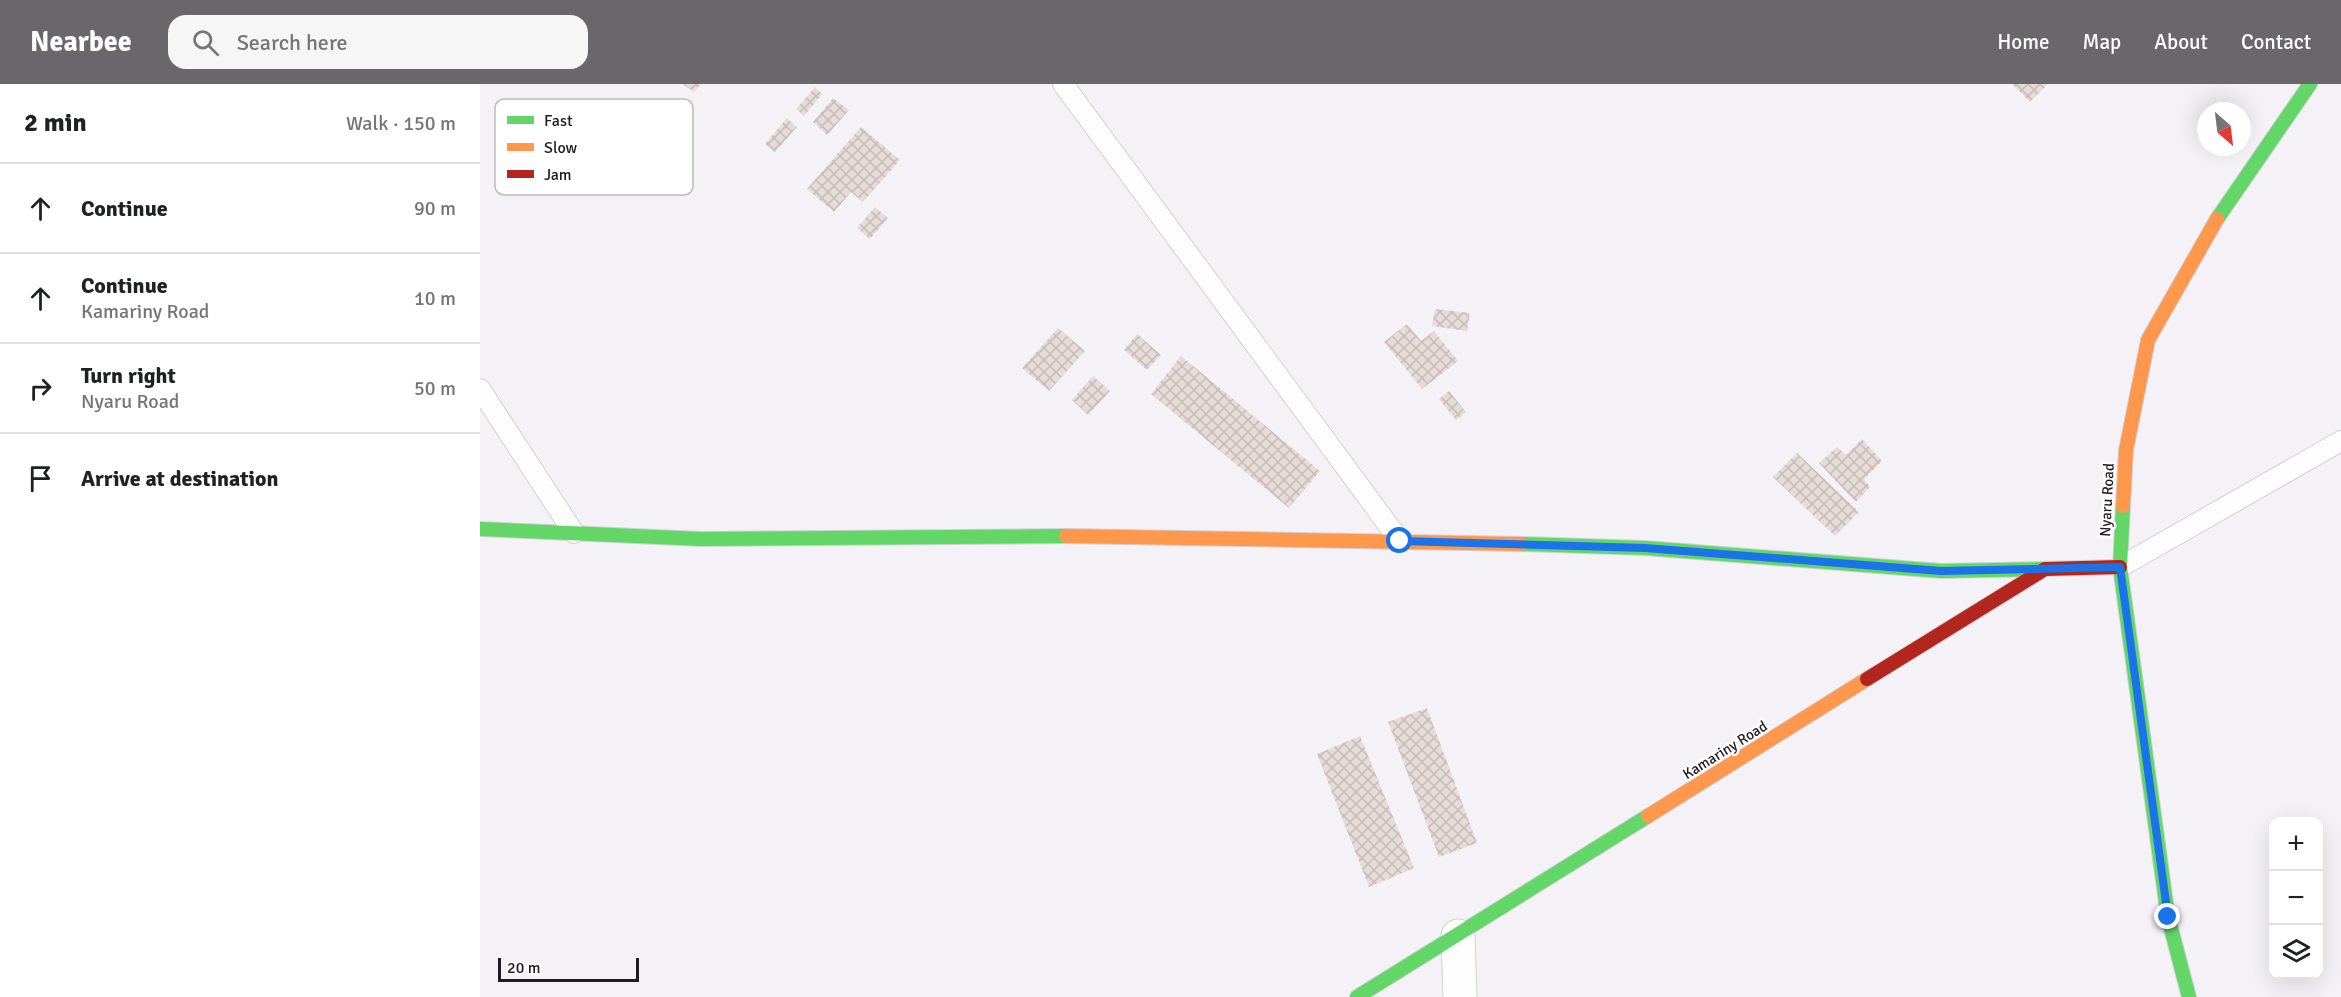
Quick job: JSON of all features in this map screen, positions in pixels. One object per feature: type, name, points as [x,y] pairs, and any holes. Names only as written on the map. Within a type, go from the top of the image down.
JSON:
[{"type":"street","name":"Nyaru Road","points":[[2189,997],[2168,917],[2120,567],[2126,450],[2148,340],[2208,233],[2310,84]]},
{"type":"street","points":[[480,529],[701,538],[1133,536],[1400,541],[1645,548],[1941,571],[2120,567]]},
{"type":"street","name":"Kamariny Road","points":[[1357,997],[2046,569]]},
{"type":"street","points":[[1458,936],[1460,997]]},
{"type":"lane","points":[[1063,84],[1400,541]]},
{"type":"lane","points":[[480,389],[574,533]]},
{"type":"lane","points":[[2120,567],[2341,441]]},
{"type":"building","points":[[683,84],[701,84],[694,92]]},
{"type":"building","points":[[2012,84],[2048,84],[2030,102]]},
{"type":"building","points":[[815,87],[822,94],[804,116],[796,109]]},
{"type":"building","points":[[833,98],[849,110],[827,135],[813,122]]},
{"type":"building","points":[[787,118],[797,127],[775,152],[765,144]]},
{"type":"building","points":[[861,127],[900,160],[863,202],[851,192],[834,212],[807,189]]},
{"type":"building","points":[[875,207],[888,218],[870,239],[857,228]]},
{"type":"building","points":[[1435,309],[1470,313],[1467,331],[1432,326]]},
{"type":"building","points":[[1407,324],[1421,341],[1434,331],[1458,361],[1422,389],[1384,342]]},
{"type":"building","points":[[1058,328],[1085,351],[1049,391],[1022,368]]},
{"type":"building","points":[[1137,334],[1161,355],[1147,370],[1124,350]]},
{"type":"building","points":[[1181,356],[1320,471],[1289,508],[1151,394]]},
{"type":"building","points":[[1093,376],[1110,391],[1088,415],[1072,400]]},
{"type":"building","points":[[1449,391],[1466,412],[1456,420],[1439,399]]},
{"type":"building","points":[[1862,439],[1882,461],[1864,479],[1870,487],[1856,502],[1819,463],[1837,447],[1846,455]]},
{"type":"building","points":[[1797,453],[1859,512],[1835,536],[1773,477]]},
{"type":"building","points":[[1427,708],[1477,843],[1439,857],[1388,722]]},
{"type":"building","points":[[1360,736],[1414,868],[1369,887],[1317,754]]},
{"type":"traffic: fast","points":[[2217,219],[2310,84]]},
{"type":"traffic: fast","points":[[2123,506],[2120,567],[2168,917],[2189,997]]},
{"type":"traffic: fast","points":[[480,529],[701,539],[1066,536]]},
{"type":"traffic: fast","points":[[1521,544],[1645,548],[1941,571],[2045,569]]},
{"type":"traffic: fast","points":[[1357,997],[1648,816]]},
{"type":"traffic: slow","points":[[2123,506],[2126,450],[2148,340],[2217,219]]},
{"type":"traffic: slow","points":[[1066,536],[1521,544]]},
{"type":"traffic: slow","points":[[1648,816],[1867,679]]},
{"type":"traffic: jam","points":[[1867,679],[2045,569],[2120,567]]},
{"type":"route","points":[[1400,541],[1645,548],[1941,571],[2120,567],[2168,917]]}]
